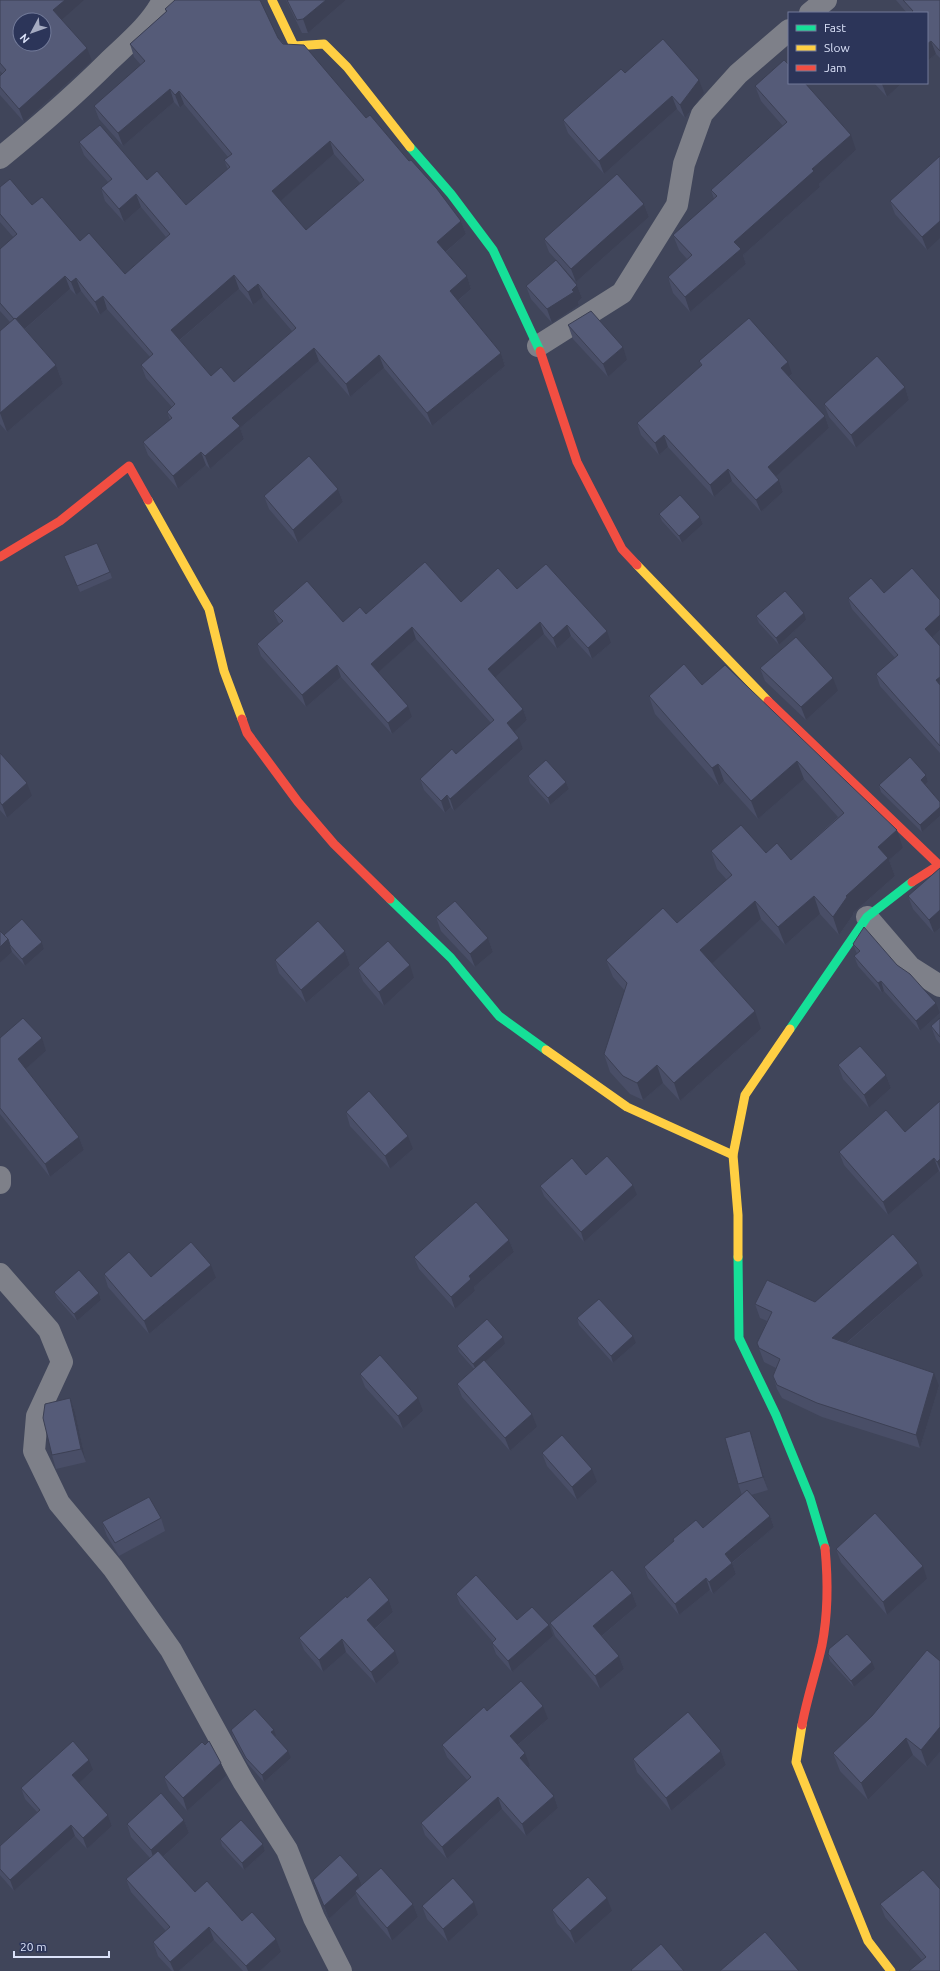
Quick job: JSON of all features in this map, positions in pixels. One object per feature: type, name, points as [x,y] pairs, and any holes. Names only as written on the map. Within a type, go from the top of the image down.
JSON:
[{"type":"street","points":[[0,158],[56,113],[134,37],[156,13],[163,0]]},
{"type":"street","points":[[272,0],[294,46],[324,44],[347,67],[402,138],[451,194],[493,250],[538,346],[577,462],[622,549],[748,682],[940,865],[901,890],[868,917],[746,1096],[733,1155],[738,1215],[739,1338],[776,1414],[810,1498],[825,1543],[828,1579],[822,1644],[806,1704],[796,1762],[868,1941],[891,1971]]},
{"type":"street","points":[[811,12],[826,0]]},
{"type":"street","points":[[538,346],[622,293],[677,205],[684,164],[702,114],[738,74],[788,31]]},
{"type":"street","points":[[0,557],[60,521],[129,466],[209,609],[224,671],[247,732],[298,802],[334,844],[451,958],[499,1016],[627,1107],[733,1155]]},
{"type":"street","points":[[868,917],[910,967],[940,986]]},
{"type":"street","points":[[0,1177],[0,1183]]},
{"type":"street","points":[[0,1274],[50,1330],[62,1362],[37,1416],[34,1451],[59,1503],[113,1568],[170,1650],[243,1781],[287,1850],[314,1918],[341,1971]]},
{"type":"building","points":[[0,0],[65,0],[53,10],[87,48],[19,109],[0,87],[0,76],[6,70],[0,63]]},
{"type":"building","points":[[175,0],[260,0],[278,38],[283,44],[304,45],[366,118],[370,115],[409,161],[411,160],[437,189],[461,221],[437,242],[467,276],[450,291],[501,353],[427,413],[379,355],[346,384],[314,348],[232,418],[240,426],[205,456],[201,452],[173,476],[143,442],[172,418],[167,412],[175,404],[141,365],[153,354],[103,296],[95,302],[76,278],[71,282],[65,276],[16,319],[14,319],[0,303],[0,249],[17,234],[0,214],[0,187],[10,179],[32,205],[42,197],[80,241],[89,233],[125,274],[170,234],[136,194],[119,209],[101,188],[112,179],[79,142],[100,125],[147,180],[157,171],[186,205],[230,167],[224,160],[232,154],[179,91],[175,95],[170,89],[118,133],[94,106],[145,61],[130,44],[167,11],[165,9]],"holes":[[[330,141],[364,180],[306,230],[272,191]],[[234,275],[248,292],[258,284],[296,328],[234,382],[221,367],[211,376],[171,330]]]},
{"type":"building","points":[[287,0],[326,0],[303,19],[297,20]]},
{"type":"building","points":[[903,0],[940,0],[940,51],[931,41],[928,43],[928,12],[912,12],[913,11]]},
{"type":"building","points":[[663,39],[699,80],[680,105],[672,96],[599,161],[563,120],[621,69],[625,73]]},
{"type":"building","points":[[784,60],[788,64],[788,84],[806,84],[851,135],[812,169],[814,171],[734,242],[741,249],[685,297],[668,277],[692,255],[673,235],[717,196],[711,190],[787,122],[755,86]]},
{"type":"building","points":[[940,156],[940,221],[922,237],[890,201]]},
{"type":"building","points":[[617,174],[644,204],[571,269],[544,239]]},
{"type":"building","points":[[556,260],[577,285],[572,290],[574,292],[547,309],[526,286]]},
{"type":"building","points":[[591,311],[623,347],[603,364],[568,325]]},
{"type":"building","points":[[15,318],[56,365],[0,413],[0,331]]},
{"type":"building","points":[[749,318],[788,362],[781,368],[825,416],[768,467],[779,480],[756,500],[728,469],[710,485],[664,435],[655,443],[637,423],[702,365],[699,361]]},
{"type":"building","points":[[877,356],[905,387],[851,435],[824,404]]},
{"type":"building","points":[[309,456],[338,489],[293,530],[264,496]]},
{"type":"building","points":[[680,495],[700,517],[679,536],[659,514]]},
{"type":"building","points":[[97,543],[110,572],[77,586],[64,556]]},
{"type":"building","points":[[425,562],[461,602],[498,568],[517,589],[546,564],[607,631],[588,648],[567,625],[553,638],[540,622],[488,669],[523,709],[507,723],[519,738],[450,799],[447,795],[441,801],[420,779],[452,749],[456,754],[494,720],[412,627],[371,664],[408,706],[388,723],[337,665],[302,695],[257,644],[283,621],[273,611],[307,581],[343,622],[360,607],[366,614]]},
{"type":"building","points":[[912,568],[940,600],[940,615],[925,629],[940,646],[940,677],[936,680],[940,685],[940,746],[876,674],[898,655],[848,598],[871,578],[884,593]]},
{"type":"building","points":[[785,591],[804,613],[776,638],[756,616]]},
{"type":"building","points":[[796,637],[833,678],[801,707],[760,668]]},
{"type":"building","points":[[684,664],[702,685],[725,665],[897,830],[878,847],[888,858],[846,896],[847,897],[833,917],[814,896],[778,927],[755,901],[700,950],[755,1011],[674,1083],[657,1065],[637,1083],[623,1076],[604,1054],[627,983],[606,960],[663,908],[677,923],[732,875],[711,851],[741,825],[766,853],[777,843],[791,860],[844,813],[797,761],[751,801],[718,764],[712,768],[649,696]]},
{"type":"building","points":[[0,753],[27,783],[2,805],[0,802]]},
{"type":"building","points":[[910,757],[926,775],[921,780],[940,802],[940,807],[920,825],[879,785]]},
{"type":"building","points":[[546,760],[566,782],[548,798],[528,776]]},
{"type":"building","points":[[940,868],[940,910],[929,920],[908,896]]},
{"type":"building","points":[[455,901],[488,938],[470,954],[436,917]]},
{"type":"building","points":[[22,919],[42,942],[22,959],[4,935]]},
{"type":"building","points":[[318,921],[345,951],[301,990],[275,960]]},
{"type":"building","points":[[864,927],[897,965],[910,974],[936,1003],[916,1021],[881,981],[878,983],[854,956],[860,951],[853,944]]},
{"type":"building","points":[[0,931],[8,939],[0,947]]},
{"type":"building","points":[[388,941],[410,965],[379,992],[358,968]]},
{"type":"building","points":[[23,1018],[42,1038],[18,1059],[79,1137],[45,1164],[0,1108],[0,1038]]},
{"type":"building","points":[[940,1018],[940,1037],[931,1026]]},
{"type":"building","points":[[860,1046],[886,1075],[864,1095],[838,1065]]},
{"type":"building","points":[[369,1091],[408,1136],[385,1156],[346,1112]]},
{"type":"building","points":[[940,1101],[940,1159],[937,1162],[934,1158],[883,1202],[839,1152],[886,1110],[905,1132]]},
{"type":"building","points":[[607,1156],[633,1185],[581,1232],[540,1186],[572,1158],[586,1175]]},
{"type":"building","points":[[476,1202],[509,1240],[469,1276],[471,1279],[451,1297],[414,1257]]},
{"type":"building","points":[[893,1234],[918,1263],[832,1338],[934,1373],[916,1435],[817,1403],[777,1385],[773,1376],[780,1359],[759,1348],[757,1343],[772,1312],[755,1304],[767,1280],[815,1302]]},
{"type":"building","points":[[191,1242],[211,1265],[144,1321],[104,1274],[129,1252],[151,1277]]},
{"type":"building","points":[[79,1270],[99,1293],[74,1314],[54,1292]]},
{"type":"building","points":[[599,1299],[633,1336],[611,1356],[577,1318]]},
{"type":"building","points":[[487,1319],[503,1337],[473,1364],[457,1346]]},
{"type":"building","points":[[380,1355],[418,1398],[398,1416],[360,1374]]},
{"type":"building","points":[[484,1360],[532,1414],[505,1438],[457,1384]]},
{"type":"building","points":[[70,1398],[81,1449],[52,1455],[43,1418],[45,1404]]},
{"type":"building","points":[[750,1431],[763,1477],[738,1484],[725,1438]]},
{"type":"building","points":[[562,1435],[592,1469],[572,1487],[542,1453]]},
{"type":"building","points":[[747,1490],[770,1516],[725,1554],[732,1563],[709,1582],[706,1578],[675,1604],[644,1567],[674,1541],[673,1539],[696,1520],[703,1528]]},
{"type":"building","points":[[149,1497],[161,1518],[115,1543],[102,1522]]},
{"type":"building","points":[[875,1513],[923,1566],[883,1602],[836,1549]]},
{"type":"building","points":[[612,1570],[632,1593],[593,1626],[619,1656],[595,1676],[550,1623]]},
{"type":"building","points":[[476,1575],[517,1620],[532,1607],[549,1625],[508,1661],[492,1643],[496,1639],[456,1594]]},
{"type":"building","points":[[370,1577],[389,1600],[367,1620],[395,1651],[371,1672],[342,1639],[319,1660],[299,1638],[346,1596],[347,1598]]},
{"type":"building","points":[[847,1634],[872,1662],[851,1681],[828,1654],[829,1649]]},
{"type":"building","points":[[927,1650],[940,1661],[940,1727],[921,1750],[906,1738],[861,1783],[833,1753],[872,1716]]},
{"type":"building","points":[[521,1681],[543,1706],[510,1736],[525,1753],[520,1758],[554,1796],[522,1824],[498,1797],[442,1847],[421,1823],[471,1777],[442,1745],[484,1707],[487,1711]]},
{"type":"building","points":[[255,1709],[274,1730],[271,1732],[288,1751],[262,1775],[246,1758],[231,1730]]},
{"type":"building","points":[[688,1712],[721,1751],[666,1798],[633,1759]]},
{"type":"building","points":[[73,1741],[89,1760],[72,1775],[108,1815],[83,1838],[71,1825],[10,1880],[0,1869],[0,1846],[40,1810],[21,1788]]},
{"type":"building","points":[[209,1741],[221,1763],[183,1798],[164,1777],[202,1742],[205,1745]]},
{"type":"building","points":[[161,1793],[184,1820],[151,1850],[127,1824]]},
{"type":"building","points":[[241,1820],[263,1844],[242,1863],[220,1839]]},
{"type":"building","points":[[158,1851],[195,1892],[207,1881],[242,1921],[252,1912],[276,1939],[246,1966],[209,1927],[170,1962],[153,1942],[170,1927],[126,1879]]},
{"type":"building","points":[[340,1855],[358,1875],[324,1906],[313,1880]]},
{"type":"building","points":[[381,1868],[413,1904],[387,1928],[355,1891]]},
{"type":"building","points":[[923,1870],[940,1889],[940,1971],[909,1971],[926,1957],[880,1904]]},
{"type":"building","points":[[588,1877],[607,1898],[570,1931],[552,1910]]},
{"type":"building","points":[[453,1878],[474,1902],[443,1929],[422,1906]]},
{"type":"building","points":[[765,1932],[799,1971],[720,1971]]},
{"type":"building","points":[[661,1944],[684,1971],[631,1970]]},
{"type":"traffic: fast","points":[[410,147],[451,194],[493,250],[540,351]]},
{"type":"traffic: fast","points":[[790,1029],[867,917],[912,882]]},
{"type":"traffic: fast","points":[[390,899],[451,958],[499,1016],[546,1050]]},
{"type":"traffic: fast","points":[[738,1257],[739,1338],[776,1415],[810,1498],[825,1548]]},
{"type":"traffic: slow","points":[[272,0],[294,46],[324,44],[347,67],[410,147]]},
{"type":"traffic: slow","points":[[148,500],[209,609],[224,671],[242,719]]},
{"type":"traffic: slow","points":[[637,565],[768,701]]},
{"type":"traffic: slow","points":[[738,1257],[738,1215],[733,1155],[745,1095],[790,1029]]},
{"type":"traffic: slow","points":[[546,1050],[627,1107],[733,1155]]},
{"type":"traffic: slow","points":[[802,1725],[796,1762],[868,1941],[891,1971]]},
{"type":"traffic: jam","points":[[540,351],[577,462],[622,549],[637,565]]},
{"type":"traffic: jam","points":[[0,557],[60,521],[129,466],[148,500]]},
{"type":"traffic: jam","points":[[768,701],[939,865],[912,882]]},
{"type":"traffic: jam","points":[[242,719],[247,733],[298,802],[334,844],[390,899]]},
{"type":"traffic: jam","points":[[802,1725],[820,1655],[824,1633],[827,1596],[825,1548]]}]
